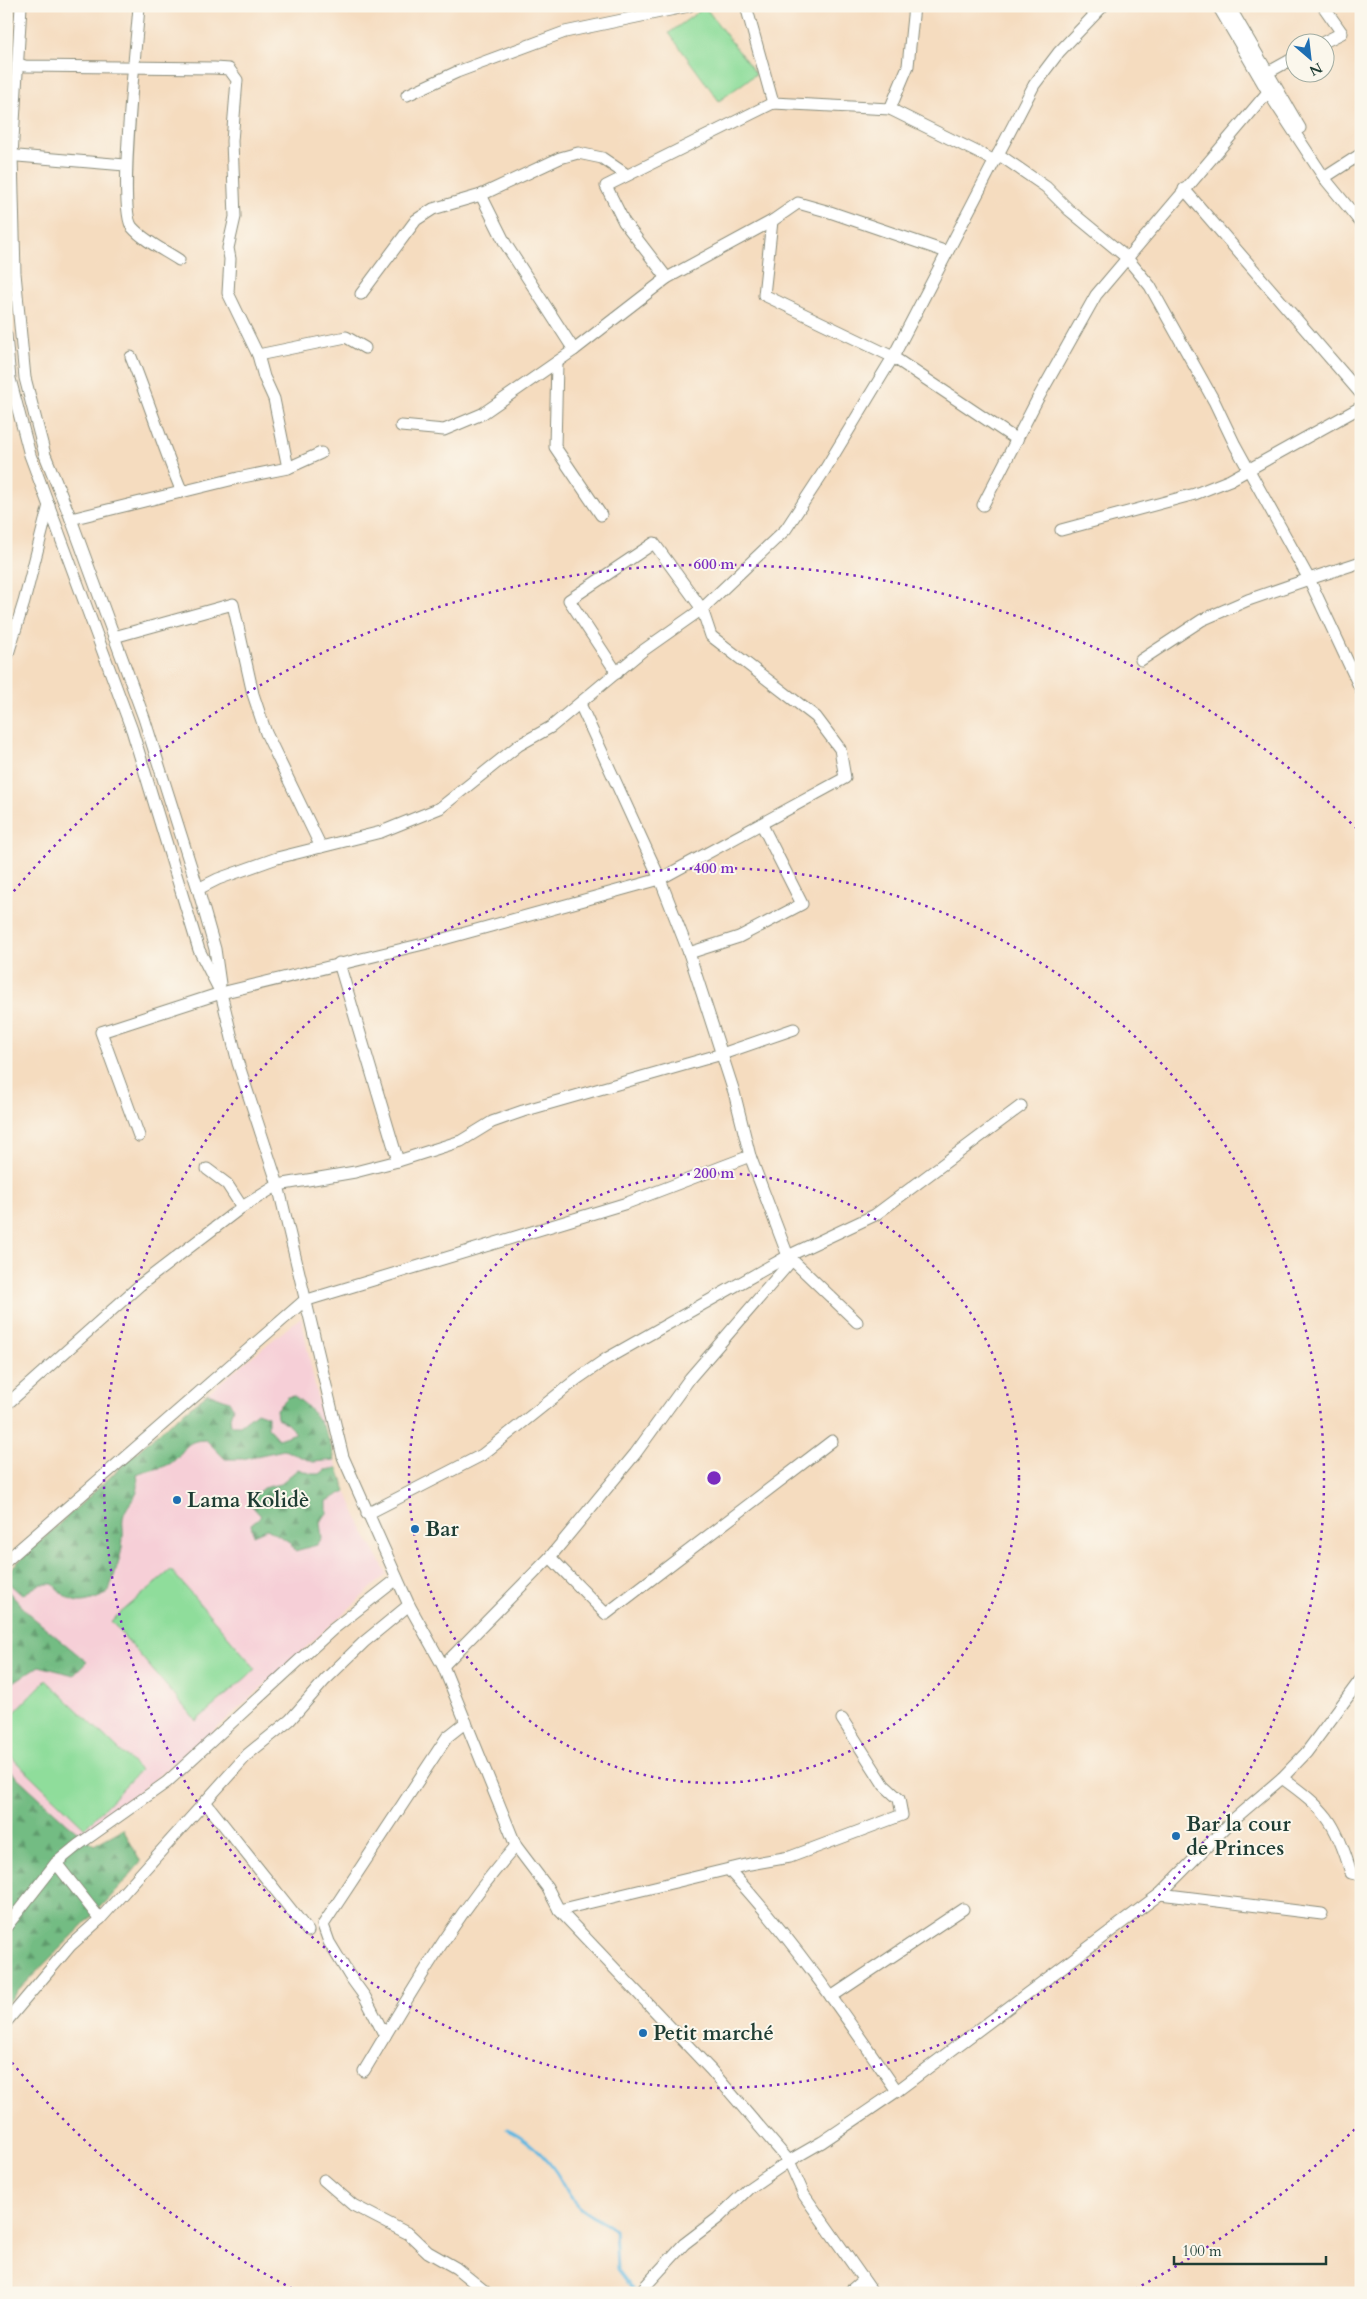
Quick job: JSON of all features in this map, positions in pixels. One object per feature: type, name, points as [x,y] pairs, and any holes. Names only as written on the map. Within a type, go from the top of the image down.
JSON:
[{"type":"street","points":[[6,19],[7,6]]},
{"type":"street","points":[[21,6],[18,64],[9,155],[15,273],[25,378],[45,455],[71,519],[144,718],[198,888],[215,949],[221,993],[238,1063],[278,1185],[304,1301],[343,1457],[409,1605],[443,1666],[516,1846],[547,1887],[559,1910],[711,2070],[789,2161],[804,2195],[873,2293]]},
{"type":"street","points":[[139,6],[126,165],[127,213],[132,226],[156,246],[179,260]]},
{"type":"street","points":[[407,95],[457,72],[565,32],[689,6]]},
{"type":"street","points":[[746,6],[773,103]]},
{"type":"street","points":[[890,109],[908,66],[914,6]]},
{"type":"street","points":[[198,888],[278,858],[381,832],[440,808],[519,745],[551,727],[641,652],[702,609],[786,529],[824,471],[893,357],[1034,84],[1059,52],[1103,6]]},
{"type":"street","points":[[1218,6],[1268,92],[1324,179],[1361,223]]},
{"type":"street","points":[[1229,6],[1267,73],[1330,174],[1361,213]]},
{"type":"street","points":[[1323,6],[1342,33],[1334,37]]},
{"type":"street","points":[[18,64],[26,66],[229,69],[238,80],[232,141],[235,217],[228,248],[230,259],[228,293],[258,355],[264,377],[274,399],[288,468]]},
{"type":"street","points":[[1267,73],[1284,64]]},
{"type":"street","points":[[983,505],[1096,295],[1126,257],[1268,92]]},
{"type":"street","points":[[667,278],[624,222],[606,186],[773,103],[890,109],[996,158],[1046,187],[1069,210],[1126,257],[1150,286],[1309,579],[1361,690]]},
{"type":"street","points":[[361,294],[416,220],[433,209],[481,194],[560,158],[578,153],[602,158],[627,175]]},
{"type":"street","points":[[1330,174],[1361,154]]},
{"type":"street","points":[[9,155],[126,165]]},
{"type":"street","points":[[1184,189],[1361,394]]},
{"type":"street","points":[[481,194],[505,244],[574,350]]},
{"type":"street","points":[[401,426],[444,430],[482,414],[574,350],[667,278],[772,221],[798,203],[947,252]]},
{"type":"street","points":[[772,221],[764,295],[893,357],[1017,440]]},
{"type":"street","points":[[6,335],[8,379],[30,455],[132,730],[199,950],[221,993]]},
{"type":"street","points":[[258,355],[346,336],[365,348]]},
{"type":"street","points":[[131,357],[154,412],[161,442],[182,492]]},
{"type":"street","points":[[557,362],[555,447],[601,514]]},
{"type":"street","points":[[1061,530],[1195,494],[1250,470],[1361,407]]},
{"type":"street","points":[[71,519],[288,468],[321,453]]},
{"type":"street","points":[[6,660],[24,602],[49,505]]},
{"type":"street","points":[[139,1136],[101,1032],[221,993],[440,940],[660,879],[845,778],[840,749],[816,717],[711,636],[702,609],[654,543],[569,600],[616,673]]},
{"type":"street","points":[[1141,660],[1202,620],[1248,600],[1361,562]]},
{"type":"street","points":[[114,637],[233,604],[253,694],[266,733],[321,847]]},
{"type":"street","points":[[580,704],[660,879],[689,953],[722,1054],[750,1156],[790,1258],[857,1322]]},
{"type":"street","points":[[689,953],[739,937],[802,904],[762,825]]},
{"type":"street","points":[[339,963],[398,1161]]},
{"type":"street","points":[[6,1406],[140,1285],[242,1207],[278,1185],[354,1172],[398,1161],[461,1141],[492,1122],[523,1111],[722,1054],[794,1029]]},
{"type":"street","points":[[367,1514],[482,1455],[577,1379],[606,1359],[790,1258],[875,1215],[1021,1106]]},
{"type":"street","points":[[8,1555],[304,1301],[627,1203],[750,1156]]},
{"type":"street","points":[[207,1169],[227,1184],[242,1207]]},
{"type":"street","points":[[443,1666],[550,1557],[635,1454],[690,1378],[790,1258]]},
{"type":"street","points":[[550,1557],[606,1614],[832,1441]]},
{"type":"street","points":[[6,1926],[56,1863],[78,1845],[167,1782],[332,1630],[397,1579]]},
{"type":"street","points":[[6,2022],[70,1946],[100,1919],[248,1754],[290,1720],[325,1680],[364,1642],[409,1605]]},
{"type":"street","points":[[639,2293],[684,2244],[718,2218],[748,2189],[897,2091],[1160,1894],[1234,1819],[1282,1778],[1306,1753],[1361,1679]]},
{"type":"street","points":[[559,1910],[790,1857],[902,1814],[899,1799],[884,1785],[842,1719]]},
{"type":"street","points":[[385,2036],[365,1997],[329,1942],[323,1925],[446,1737],[466,1722]]},
{"type":"street","points":[[1282,1778],[1323,1810],[1340,1837],[1351,1873],[1361,1875]]},
{"type":"street","points":[[206,1803],[308,1931]]},
{"type":"street","points":[[364,2071],[420,1975],[486,1880],[516,1846]]},
{"type":"street","points":[[56,1863],[100,1919]]},
{"type":"street","points":[[729,1870],[769,1913],[832,1997],[897,2091]]},
{"type":"street","points":[[1160,1894],[1322,1914]]},
{"type":"street","points":[[832,1997],[963,1909]]},
{"type":"street","points":[[324,2180],[353,2205],[409,2234],[428,2252],[456,2268],[487,2293]]},
{"type":"street","points":[[848,2293],[863,2280]]},
{"type":"shaded area","points":[[301,1317],[323,1426],[346,1491],[364,1532],[387,1574],[194,1749],[103,1819],[6,1905],[6,1573],[159,1432]]},
{"type":"green space","points":[[705,7],[756,74],[719,101],[669,33]]},
{"type":"green space","points":[[208,1393],[229,1401],[233,1408],[230,1417],[231,1425],[240,1425],[257,1412],[268,1416],[268,1428],[278,1439],[296,1433],[285,1422],[277,1418],[276,1409],[288,1397],[294,1396],[309,1408],[315,1416],[325,1432],[335,1460],[313,1462],[284,1450],[242,1459],[225,1459],[206,1440],[193,1442],[171,1463],[137,1475],[138,1489],[125,1511],[121,1552],[107,1594],[90,1601],[77,1602],[66,1597],[53,1584],[40,1584],[22,1595],[6,1581],[6,1573],[159,1432]]},
{"type":"green space","points":[[338,1468],[346,1491],[327,1501],[327,1513],[320,1523],[322,1538],[317,1545],[295,1551],[288,1541],[267,1529],[253,1535],[251,1524],[261,1516],[252,1506],[253,1497],[263,1488],[280,1484],[298,1469],[312,1474],[320,1474],[325,1470]]},
{"type":"green space","points":[[171,1570],[256,1669],[196,1721],[111,1621]]},
{"type":"green space","points":[[6,1589],[30,1615],[87,1662],[74,1675],[39,1666],[12,1683],[6,1695]]},
{"type":"green space","points":[[46,1680],[140,1770],[85,1828],[6,1752],[6,1721]]},
{"type":"green space","points":[[6,1767],[94,1845],[123,1829],[141,1862],[109,1899],[6,2004]]},
{"type":"waterway","points":[[507,2129],[534,2147],[556,2172],[571,2197],[581,2209],[615,2230],[617,2269],[635,2293]]},
{"type":"place","name":"Lama Kolidè","points":[[177,1500]]},
{"type":"place","name":"Bar","points":[[415,1529]]},
{"type":"place","name":"Bar la cour de Princes","points":[[1176,1836]]},
{"type":"place","name":"Petit marché","points":[[643,2033]]}]
